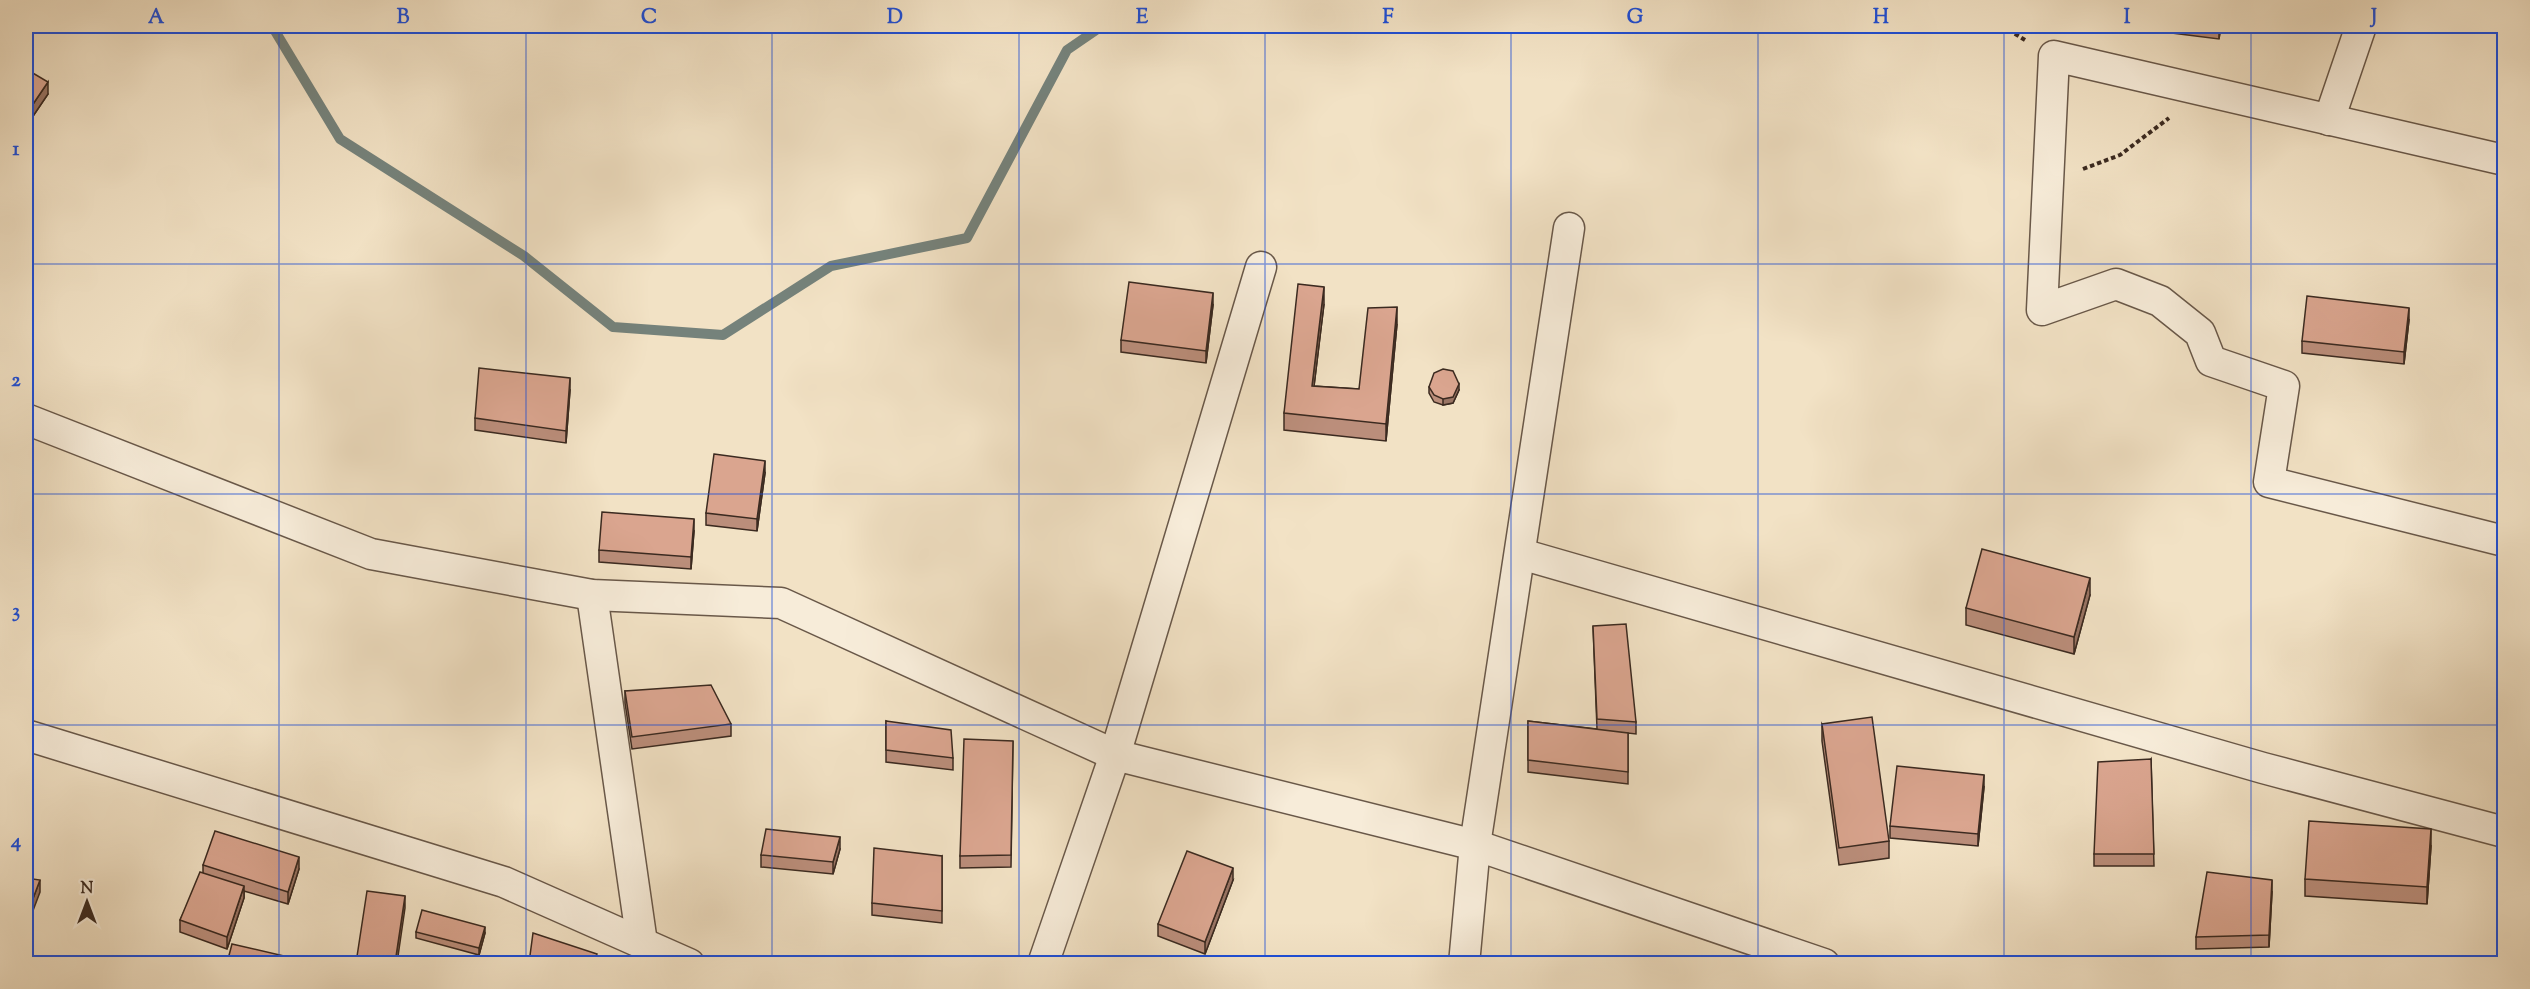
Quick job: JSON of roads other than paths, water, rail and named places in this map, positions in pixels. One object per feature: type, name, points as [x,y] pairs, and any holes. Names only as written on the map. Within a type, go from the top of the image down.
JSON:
[{"type":"street","points":[[2329,120],[2361,26]]},
{"type":"street","points":[[2505,160],[2054,56],[2042,310],[2116,284],[2160,301],[2200,333],[2211,361],[2284,386],[2269,482],[2505,542]]},
{"type":"street","points":[[1464,963],[1475,845],[1569,228]]},
{"type":"street","points":[[1043,963],[1115,755],[1261,267]]},
{"type":"street","points":[[26,419],[371,554],[592,595],[781,603],[1115,755],[1475,845],[1824,963]]},
{"type":"street","points":[[1521,554],[2264,768],[2505,832]]},
{"type":"street","points":[[592,595],[642,943]]},
{"type":"street","points":[[26,735],[504,882],[688,963]]},
{"type":"waterway","points":[[272,26],[340,139],[524,256],[613,327],[723,335],[831,266],[967,238],[1067,50],[1102,26]]}]
